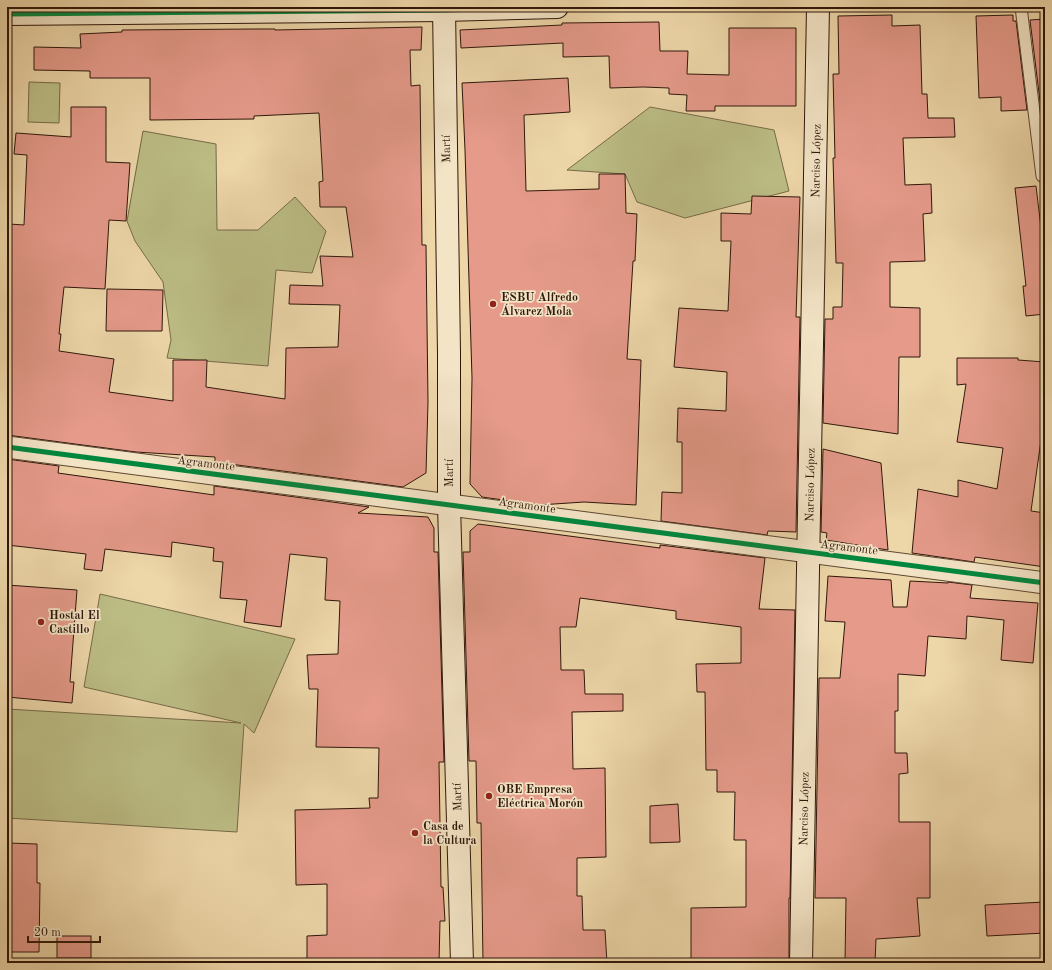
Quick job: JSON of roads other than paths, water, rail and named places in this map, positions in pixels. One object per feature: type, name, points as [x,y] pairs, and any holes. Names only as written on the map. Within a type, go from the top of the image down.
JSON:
[{"type":"main road","points":[[7,14],[557,7]]},
{"type":"main road","name":"Narciso López","points":[[801,963],[818,7]]},
{"type":"main road","name":"Martí","points":[[444,9],[449,354],[449,505],[462,963]]},
{"type":"street","name":"Agramonte","points":[[7,447],[1045,583]]},
{"type":"lane","points":[[1021,7],[1042,176]]},
{"type":"place","name":"ESBU Alfredo Álvarez Mola","points":[[493,304]]},
{"type":"place","name":"Hostal El Castillo","points":[[41,622]]},
{"type":"place","name":"OBE Empresa Eléctrica Morón","points":[[489,796]]},
{"type":"place","name":"Casa de la Cultura","points":[[415,833]]}]
